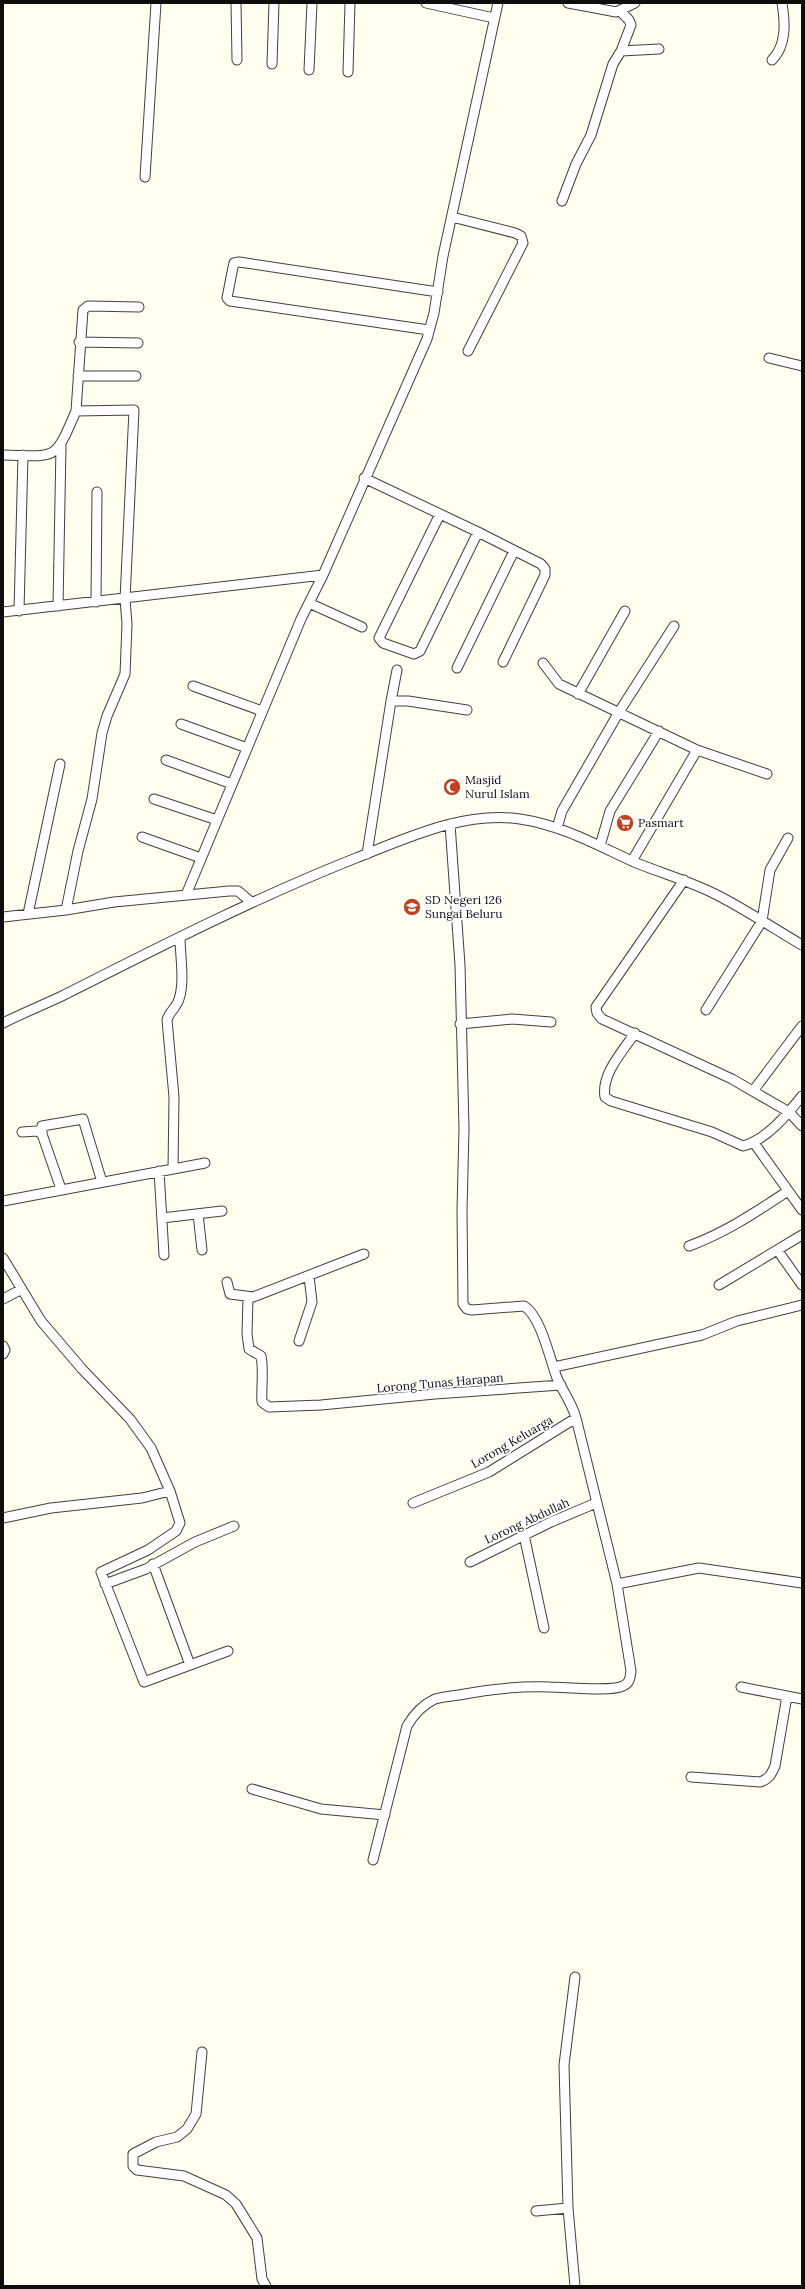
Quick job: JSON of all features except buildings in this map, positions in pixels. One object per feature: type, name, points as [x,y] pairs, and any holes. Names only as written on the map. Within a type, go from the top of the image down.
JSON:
[{"type":"street","points":[[145,177],[156,3]]},
{"type":"street","points":[[236,3],[237,60]]},
{"type":"street","points":[[272,64],[274,3]]},
{"type":"street","points":[[309,70],[312,3]]},
{"type":"street","points":[[348,72],[350,3]]},
{"type":"street","points":[[426,3],[494,18]]},
{"type":"street","points":[[186,895],[262,712],[429,330],[498,3]]},
{"type":"street","points":[[568,3],[592,5],[611,12],[620,11],[635,3]]},
{"type":"street","points":[[772,60],[781,49],[784,25],[782,3]]},
{"type":"street","points":[[562,201],[576,164],[591,135],[613,64],[621,51],[630,25],[629,20],[620,11]]},
{"type":"street","points":[[621,51],[660,49]]},
{"type":"street","points":[[452,217],[515,233],[521,236],[523,243],[468,351]]},
{"type":"street","points":[[429,330],[230,301],[227,298],[233,266],[234,263],[239,262],[438,292]]},
{"type":"street","points":[[3,455],[46,456],[55,452],[61,446],[76,411],[79,342],[83,310],[88,306],[139,307]]},
{"type":"street","points":[[79,342],[138,343]]},
{"type":"street","points":[[770,358],[802,366]]},
{"type":"street","points":[[78,376],[136,376]]},
{"type":"street","points":[[66,910],[78,851],[92,799],[102,733],[107,716],[125,674],[127,624],[125,599],[134,410],[76,411]]},
{"type":"street","points":[[58,606],[61,446]]},
{"type":"street","points":[[19,610],[22,455]]},
{"type":"street","points":[[364,478],[478,532],[541,564],[545,569],[545,575],[503,662]]},
{"type":"street","points":[[96,602],[97,492]]},
{"type":"street","points":[[440,514],[379,638],[383,643],[409,653],[419,653],[478,532]]},
{"type":"street","points":[[457,668],[514,551]]},
{"type":"street","points":[[3,612],[125,599],[242,583],[323,575]]},
{"type":"street","points":[[309,603],[362,627]]},
{"type":"street","points":[[578,694],[625,611]]},
{"type":"street","points":[[557,828],[562,811],[619,712],[674,626]]},
{"type":"street","points":[[543,662],[549,669],[553,679],[578,694],[697,750],[767,774]]},
{"type":"street","points":[[367,854],[397,670]]},
{"type":"street","points":[[193,686],[262,712]]},
{"type":"street","points":[[391,701],[408,701],[467,710]]},
{"type":"street","points":[[181,724],[247,748]]},
{"type":"street","points":[[600,846],[610,811],[659,731]]},
{"type":"street","points":[[632,860],[697,750]]},
{"type":"street","points":[[166,760],[232,784]]},
{"type":"street","points":[[28,914],[60,764]]},
{"type":"street","points":[[154,799],[217,820]]},
{"type":"street","points":[[3,1023],[180,937],[199,926],[251,902],[367,854],[450,824],[496,817],[519,819],[557,828],[684,880],[714,893],[802,945]]},
{"type":"street","points":[[373,1860],[407,1726],[414,1714],[436,1699],[515,1688],[622,1687],[628,1683],[631,1671],[617,1584],[576,1418],[571,1403],[561,1385],[543,1335],[529,1309],[520,1306],[472,1310],[467,1309],[463,1304],[462,1210],[464,1129],[460,1024],[460,965],[450,824]]},
{"type":"street","points":[[142,837],[201,858]]},
{"type":"street","points":[[706,1010],[762,921],[770,870],[788,838]]},
{"type":"street","points":[[684,880],[596,1007],[597,1013],[602,1019],[635,1033],[753,1091],[789,1112],[802,1126]]},
{"type":"street","points":[[3,917],[66,910],[114,902],[186,895],[238,892],[251,902]]},
{"type":"street","points":[[174,1168],[174,1097],[167,1020],[171,1010],[179,1001],[181,991],[180,937]]},
{"type":"street","points":[[460,1024],[506,1020],[551,1022]]},
{"type":"street","points":[[753,1091],[802,1026]]},
{"type":"street","points":[[635,1033],[607,1077],[604,1086],[605,1097],[611,1101],[712,1132],[739,1145],[754,1143],[789,1112],[802,1096]]},
{"type":"street","points":[[61,1189],[42,1134],[42,1126],[83,1119],[102,1182]]},
{"type":"street","points":[[22,1132],[37,1131],[42,1134]]},
{"type":"street","points":[[754,1143],[802,1210]]},
{"type":"street","points":[[3,1201],[205,1163]]},
{"type":"street","points":[[159,1171],[164,1255]]},
{"type":"street","points":[[689,1246],[710,1238],[743,1221],[788,1191]]},
{"type":"street","points":[[162,1218],[222,1211]]},
{"type":"street","points":[[198,1214],[202,1250]]},
{"type":"street","points":[[719,1285],[778,1251],[802,1235]]},
{"type":"street","points":[[778,1251],[802,1285]]},
{"type":"street","points":[[227,1282],[230,1294],[248,1298],[364,1254]]},
{"type":"street","points":[[3,1258],[40,1321],[82,1369],[130,1419],[151,1448],[170,1491],[180,1523],[178,1528],[148,1550],[101,1572],[144,1682],[228,1650]]},
{"type":"street","points":[[299,1340],[312,1302],[309,1276]]},
{"type":"street","points":[[3,1299],[22,1289]]},
{"type":"street","name":"Lorong Tunas Harapan","points":[[248,1298],[247,1334],[249,1349],[261,1356],[264,1369],[261,1386],[262,1402],[269,1407],[321,1406],[435,1394],[561,1385]]},
{"type":"street","points":[[554,1367],[702,1335],[736,1321],[802,1306]]},
{"type":"street","points":[[3,1346],[5,1350],[3,1354]]},
{"type":"street","name":"Lorong Keluarga","points":[[413,1503],[489,1472],[576,1418]]},
{"type":"street","points":[[3,1518],[51,1508],[142,1498],[170,1491]]},
{"type":"street","name":"Lorong Abdullah","points":[[470,1562],[524,1535],[596,1503]]},
{"type":"street","points":[[105,1584],[153,1564],[195,1542],[234,1526]]},
{"type":"street","points":[[524,1535],[544,1628]]},
{"type":"street","points":[[153,1564],[190,1665]]},
{"type":"street","points":[[617,1584],[699,1568],[802,1582]]},
{"type":"street","points":[[741,1688],[802,1699]]},
{"type":"street","points":[[692,1777],[760,1782],[766,1780],[771,1775],[775,1766],[787,1696]]},
{"type":"street","points":[[252,1789],[321,1809],[385,1815]]},
{"type":"street","points":[[575,1977],[564,2065],[568,2208],[575,2286]]},
{"type":"street","points":[[202,2052],[196,2114],[188,2129],[177,2137],[156,2142],[133,2154],[133,2166],[137,2170],[184,2176],[226,2195],[236,2204],[256,2238],[262,2279],[266,2286]]},
{"type":"street","points":[[536,2211],[568,2208]]},
{"type":"place","name":"Masjid Nurul Islam","points":[[452,787]]},
{"type":"place","name":"Pasmart","points":[[625,823]]},
{"type":"place","name":"SD Negeri 126 Sungai Beluru","points":[[412,907]]}]
